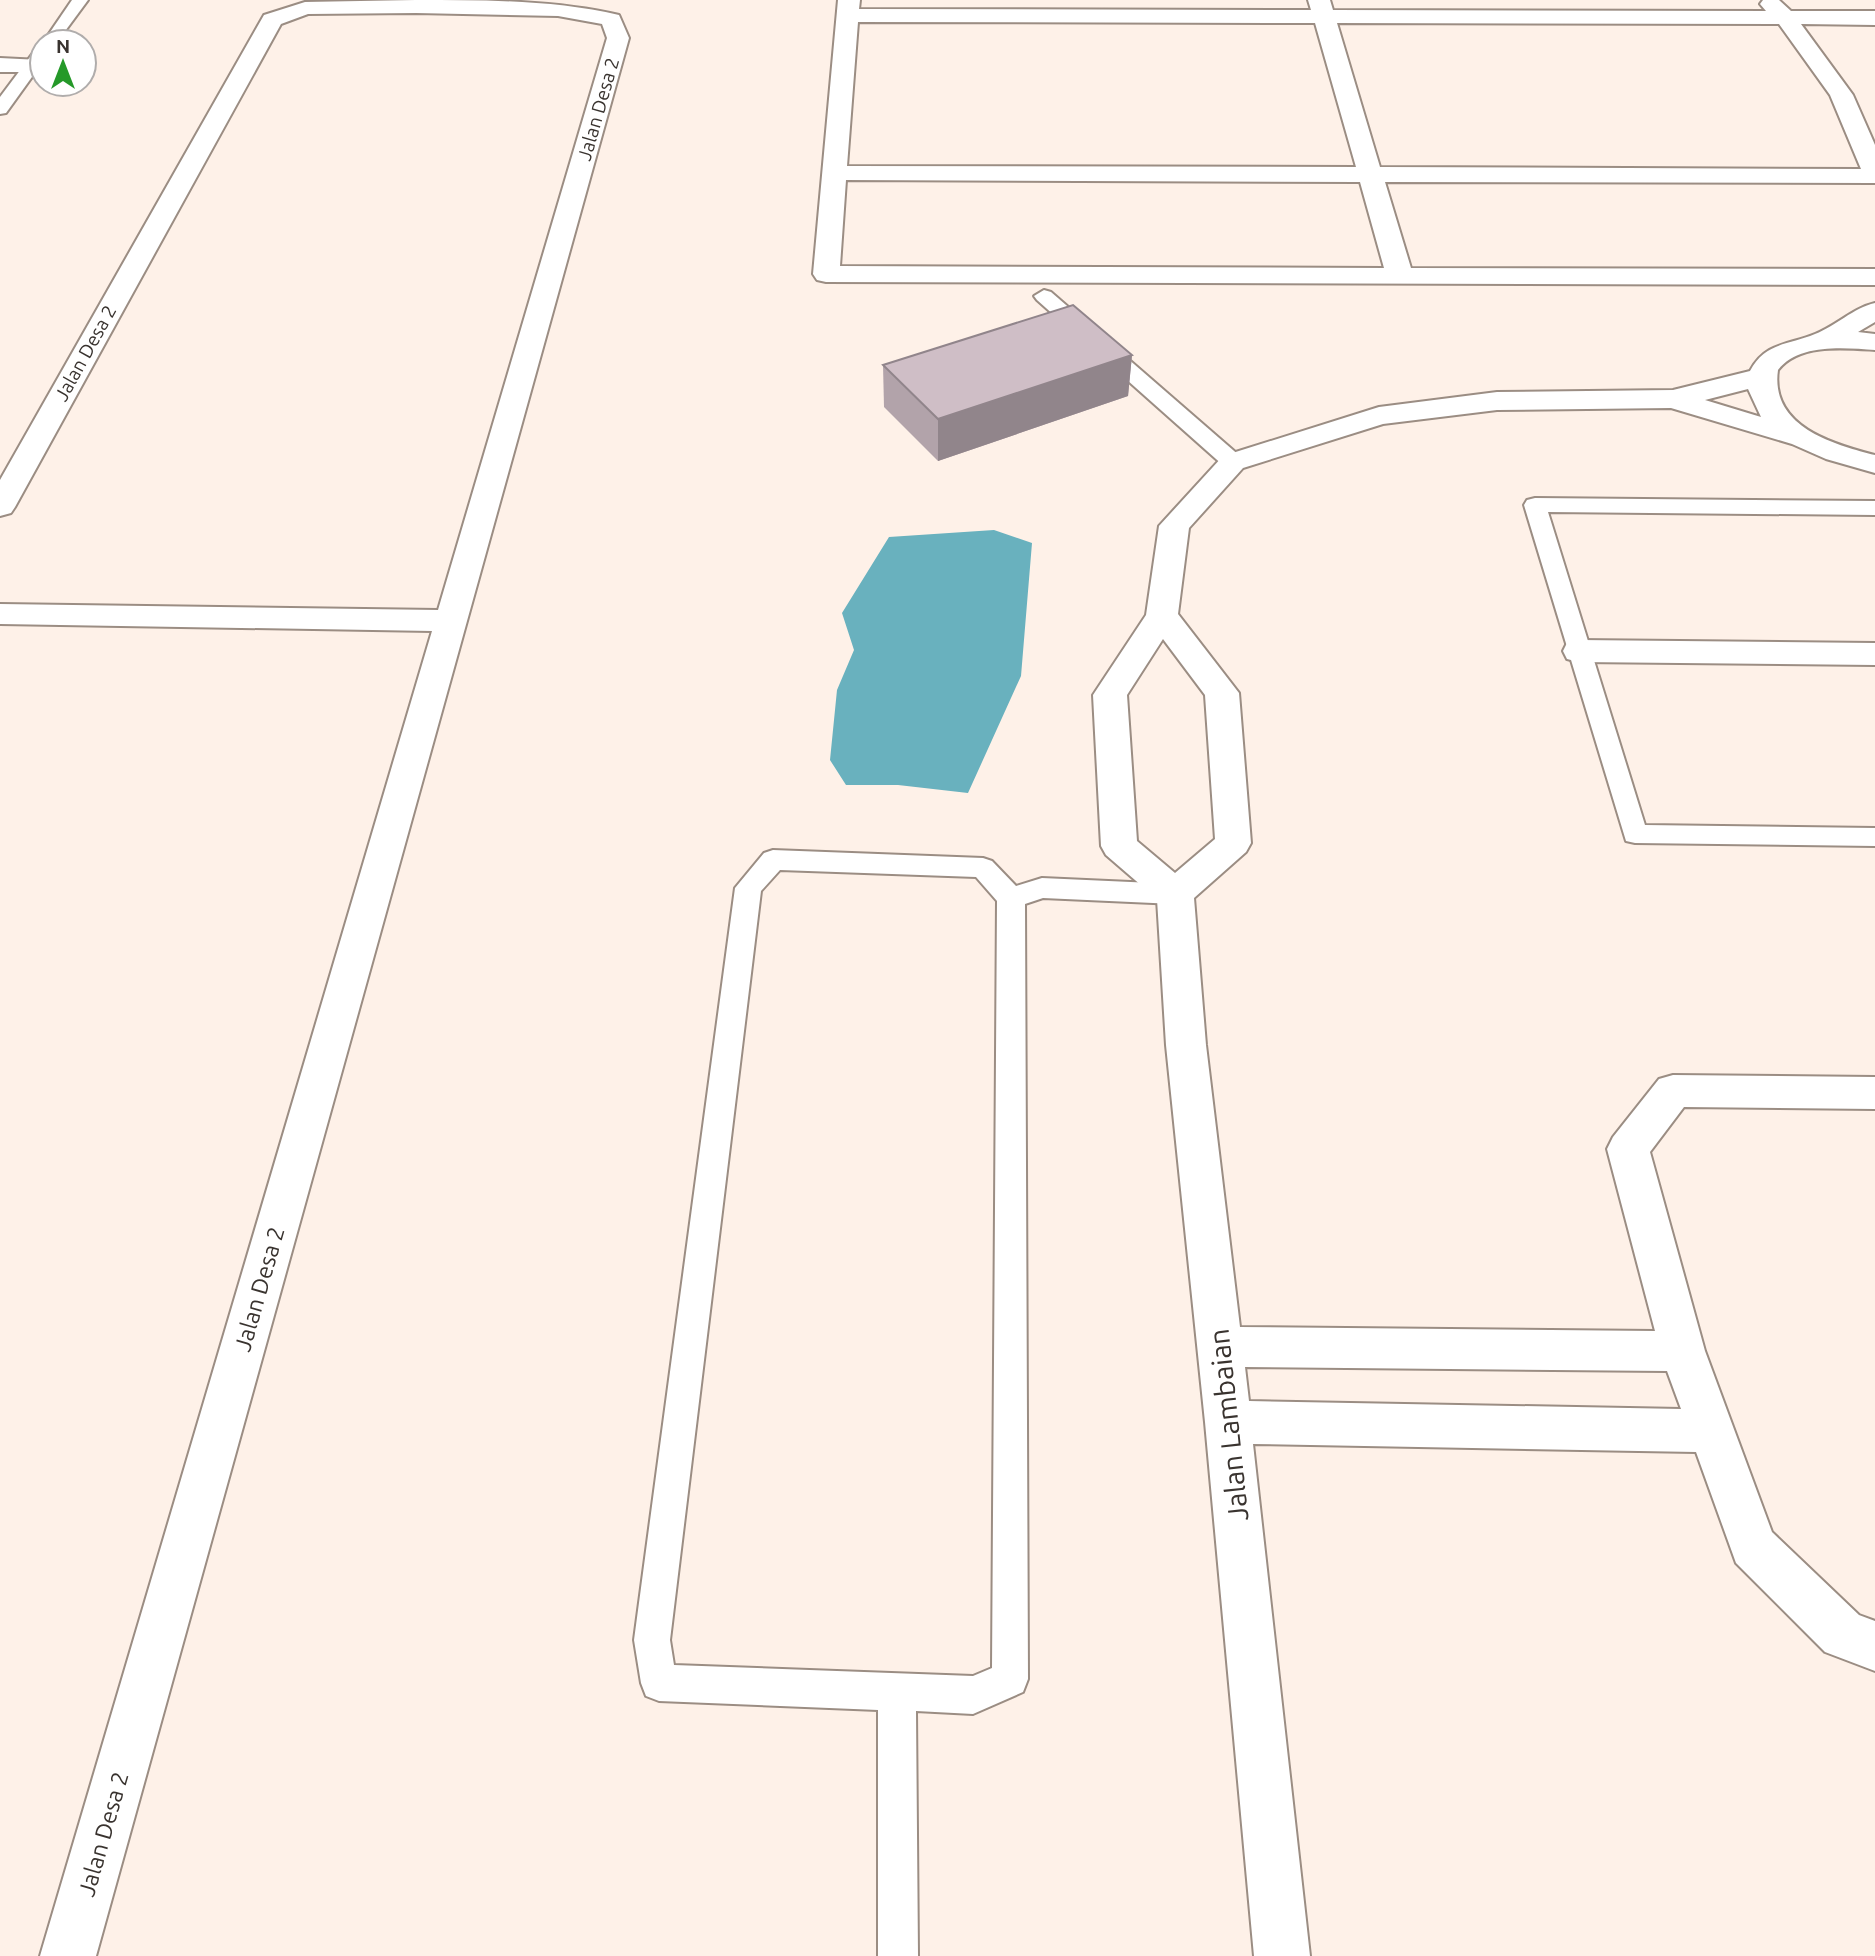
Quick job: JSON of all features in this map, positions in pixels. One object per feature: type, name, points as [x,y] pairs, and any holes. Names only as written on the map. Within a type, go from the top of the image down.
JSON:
[{"type":"street","points":[[835,173],[1875,174],[1841,95],[1785,17],[1767,0]]},
{"type":"street","name":"Jalan Desa 2","points":[[0,508],[272,20],[305,8],[553,8],[592,12],[611,20],[618,38],[68,1956]]},
{"type":"street","points":[[1875,18],[1321,8],[848,8],[826,274],[1875,277]]},
{"type":"street","points":[[1321,8],[1400,276]]},
{"type":"street","points":[[0,65],[28,60]]},
{"type":"street","points":[[1823,341],[1875,311]]},
{"type":"street","points":[[1805,439],[1778,419],[1763,397],[1762,377],[1772,360],[1793,348],[1823,341],[1875,342]]},
{"type":"street","points":[[1162,615],[1222,692],[1233,843],[1175,894],[1119,846],[1110,695],[1162,615],[1174,526],[1233,462],[1379,416],[1497,401],[1673,399],[1762,377]]},
{"type":"street","points":[[1673,399],[1805,439],[1842,456],[1875,464]]},
{"type":"street","points":[[0,614],[451,621]]},
{"type":"street","points":[[1579,651],[1875,654]]},
{"type":"street","name":"Jalan Lambaian","points":[[1175,894],[1186,1045],[1228,1422],[1282,1956]]},
{"type":"street","points":[[1875,1093],[1673,1091],[1628,1149],[1683,1351],[1753,1546],[1843,1634],[1875,1646]]},
{"type":"street","points":[[1220,1347],[1683,1351]]},
{"type":"street","points":[[1228,1422],[1711,1431]]},
{"type":"lane","points":[[59,28],[80,0]]},
{"type":"lane","points":[[0,109],[28,70]]},
{"type":"lane","points":[[1044,296],[1233,462]]},
{"type":"lane","points":[[1875,508],[1535,505],[1634,834],[1875,837]]},
{"type":"lane","points":[[773,860],[983,869],[1011,898],[1010,1679],[973,1695],[659,1683],[652,1640],[748,888],[773,860]]},
{"type":"lane","points":[[1011,898],[1042,888],[1175,894]]},
{"type":"lane","points":[[897,1692],[898,1956]]},
{"type":"water","points":[[994,530],[1032,543],[1021,676],[968,793],[898,785],[846,785],[830,760],[837,690],[854,650],[842,613],[889,537]]},
{"type":"building","points":[[1073,305],[1132,355],[938,419],[883,365]]}]
